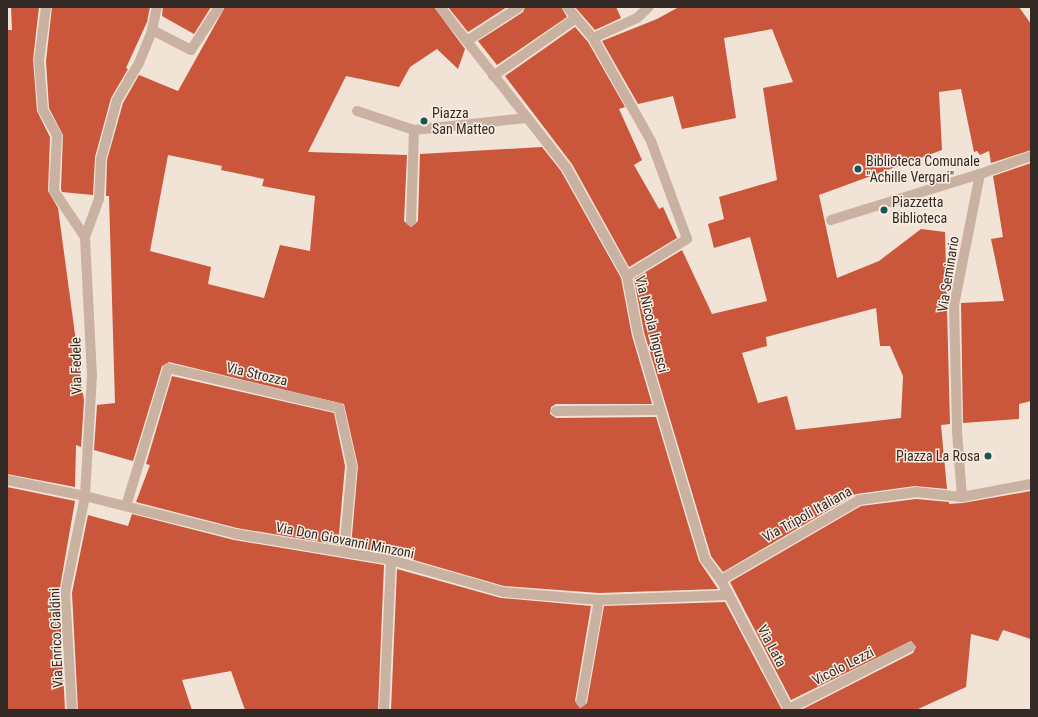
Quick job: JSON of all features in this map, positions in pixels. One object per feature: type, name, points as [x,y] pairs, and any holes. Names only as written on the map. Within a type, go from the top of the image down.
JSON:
[{"type":"street","points":[[46,7],[39,62],[43,110],[57,135],[54,191],[85,237]]},
{"type":"street","points":[[85,237],[99,199],[101,159],[117,100],[139,63],[152,30],[157,7]]},
{"type":"street","points":[[152,30],[191,50],[219,7]]},
{"type":"street","name":"Via Nicola Ingusci","points":[[440,7],[566,167],[627,276],[638,334],[659,410],[705,559],[721,580],[729,595]]},
{"type":"street","points":[[467,41],[519,7]]},
{"type":"street","points":[[567,7],[593,38],[651,141],[687,239],[627,276]]},
{"type":"street","points":[[593,38],[637,18],[649,7]]},
{"type":"street","points":[[493,76],[576,18]]},
{"type":"street","points":[[357,111],[414,130],[526,118]]},
{"type":"street","points":[[411,222],[414,130]]},
{"type":"street","points":[[831,220],[980,174],[1031,156]]},
{"type":"street","name":"Via Seminario","points":[[962,497],[956,432],[954,305],[980,174]]},
{"type":"street","name":"Via Fedele","points":[[85,237],[92,376],[85,496]]},
{"type":"street","name":"Via Strozza","points":[[126,506],[168,368],[339,408],[352,466],[344,552]]},
{"type":"street","points":[[556,411],[659,410]]},
{"type":"street","name":"Via Don Giovanni Minzoni","points":[[7,480],[85,496],[236,534],[391,560],[503,592],[599,600],[729,595]]},
{"type":"street","points":[[962,497],[1031,484]]},
{"type":"street","name":"Via Tripoli Italiana","points":[[721,580],[859,500],[916,492],[962,497]]},
{"type":"street","name":"Via Enrico Cialdini","points":[[72,710],[65,593],[85,496]]},
{"type":"street","points":[[384,710],[391,560]]},
{"type":"street","name":"Via Lata","points":[[729,595],[789,709]]},
{"type":"street","points":[[581,702],[599,600]]},
{"type":"street","name":"Vicolo Lezzi","points":[[789,709],[910,647]]},
{"type":"building","points":[[11,7],[39,7],[33,60],[37,111],[50,137],[48,191],[58,208],[84,401],[81,447],[76,445],[75,487],[7,474],[7,30],[12,30]]},
{"type":"building","points":[[52,7],[150,7],[147,22],[126,68],[128,69],[111,98],[95,157],[93,195],[62,192],[61,189],[63,135],[49,108],[46,61]]},
{"type":"building","points":[[163,7],[211,7],[194,34],[162,16]]},
{"type":"building","points":[[225,7],[434,7],[465,49],[458,69],[437,49],[410,67],[399,87],[346,76],[308,152],[407,155],[404,221],[411,227],[418,221],[420,154],[542,147],[561,171],[621,278],[632,336],[652,404],[556,404],[551,407],[550,414],[556,418],[656,417],[699,561],[718,589],[599,593],[504,586],[393,554],[351,547],[358,466],[344,404],[169,362],[162,366],[133,461],[94,450],[97,405],[115,403],[109,196],[106,196],[107,160],[123,103],[139,75],[178,91]],"holes":[[[168,155],[222,166],[221,170],[264,179],[262,186],[315,196],[310,251],[280,245],[264,298],[208,284],[211,267],[150,251]]]},
{"type":"building","points":[[448,7],[507,7],[468,32]]},
{"type":"building","points":[[525,7],[561,7],[567,17],[497,65],[478,41],[523,12]]},
{"type":"building","points":[[575,7],[616,7],[621,18],[595,30]]},
{"type":"building","points":[[679,7],[1019,7],[1031,24],[1031,150],[991,163],[989,151],[980,155],[977,151],[974,152],[961,89],[939,92],[942,150],[819,195],[837,278],[879,261],[921,229],[945,232],[950,424],[941,425],[947,489],[915,486],[856,494],[723,572],[711,556],[644,332],[634,279],[682,250],[712,314],[767,301],[750,237],[714,248],[708,224],[724,219],[719,197],[777,180],[763,88],[793,82],[772,29],[724,38],[736,118],[682,129],[673,96],[638,104],[602,41],[657,19]],"holes":[[[876,308],[880,346],[890,346],[903,376],[901,418],[796,430],[787,396],[758,403],[742,353],[767,346],[766,337]]]},
{"type":"building","points":[[575,27],[588,42],[625,107],[619,109],[642,160],[634,165],[659,209],[663,207],[677,238],[629,267],[572,164],[505,76]]},
{"type":"building","points":[[1031,163],[1031,401],[1019,404],[1019,419],[963,423],[961,303],[1004,301],[991,239],[1003,237],[993,176]]},
{"type":"building","points":[[172,376],[334,413],[345,466],[338,545],[237,528],[136,502],[150,465],[146,464]]},
{"type":"building","points":[[7,487],[75,501],[59,593],[65,710],[7,710]]},
{"type":"building","points":[[1031,491],[1031,639],[1003,630],[998,641],[971,634],[966,687],[916,710],[801,710],[913,653],[916,647],[911,641],[791,700],[730,582],[861,506],[916,499],[949,502],[949,504],[963,503]]},
{"type":"building","points":[[132,514],[234,540],[384,565],[378,710],[245,710],[231,671],[182,680],[192,710],[78,710],[72,593],[88,515],[128,526]]},
{"type":"building","points":[[397,569],[501,598],[591,606],[575,701],[580,708],[587,703],[604,606],[725,602],[782,710],[391,710]]},
{"type":"place","name":"Piazza San Matteo","points":[[424,121]]},
{"type":"place","name":"Biblioteca Comunale \"Achille Vergari\"","points":[[858,169]]},
{"type":"place","name":"Piazzetta Biblioteca","points":[[884,210]]},
{"type":"place","name":"Piazza La Rosa","points":[[988,456]]}]
